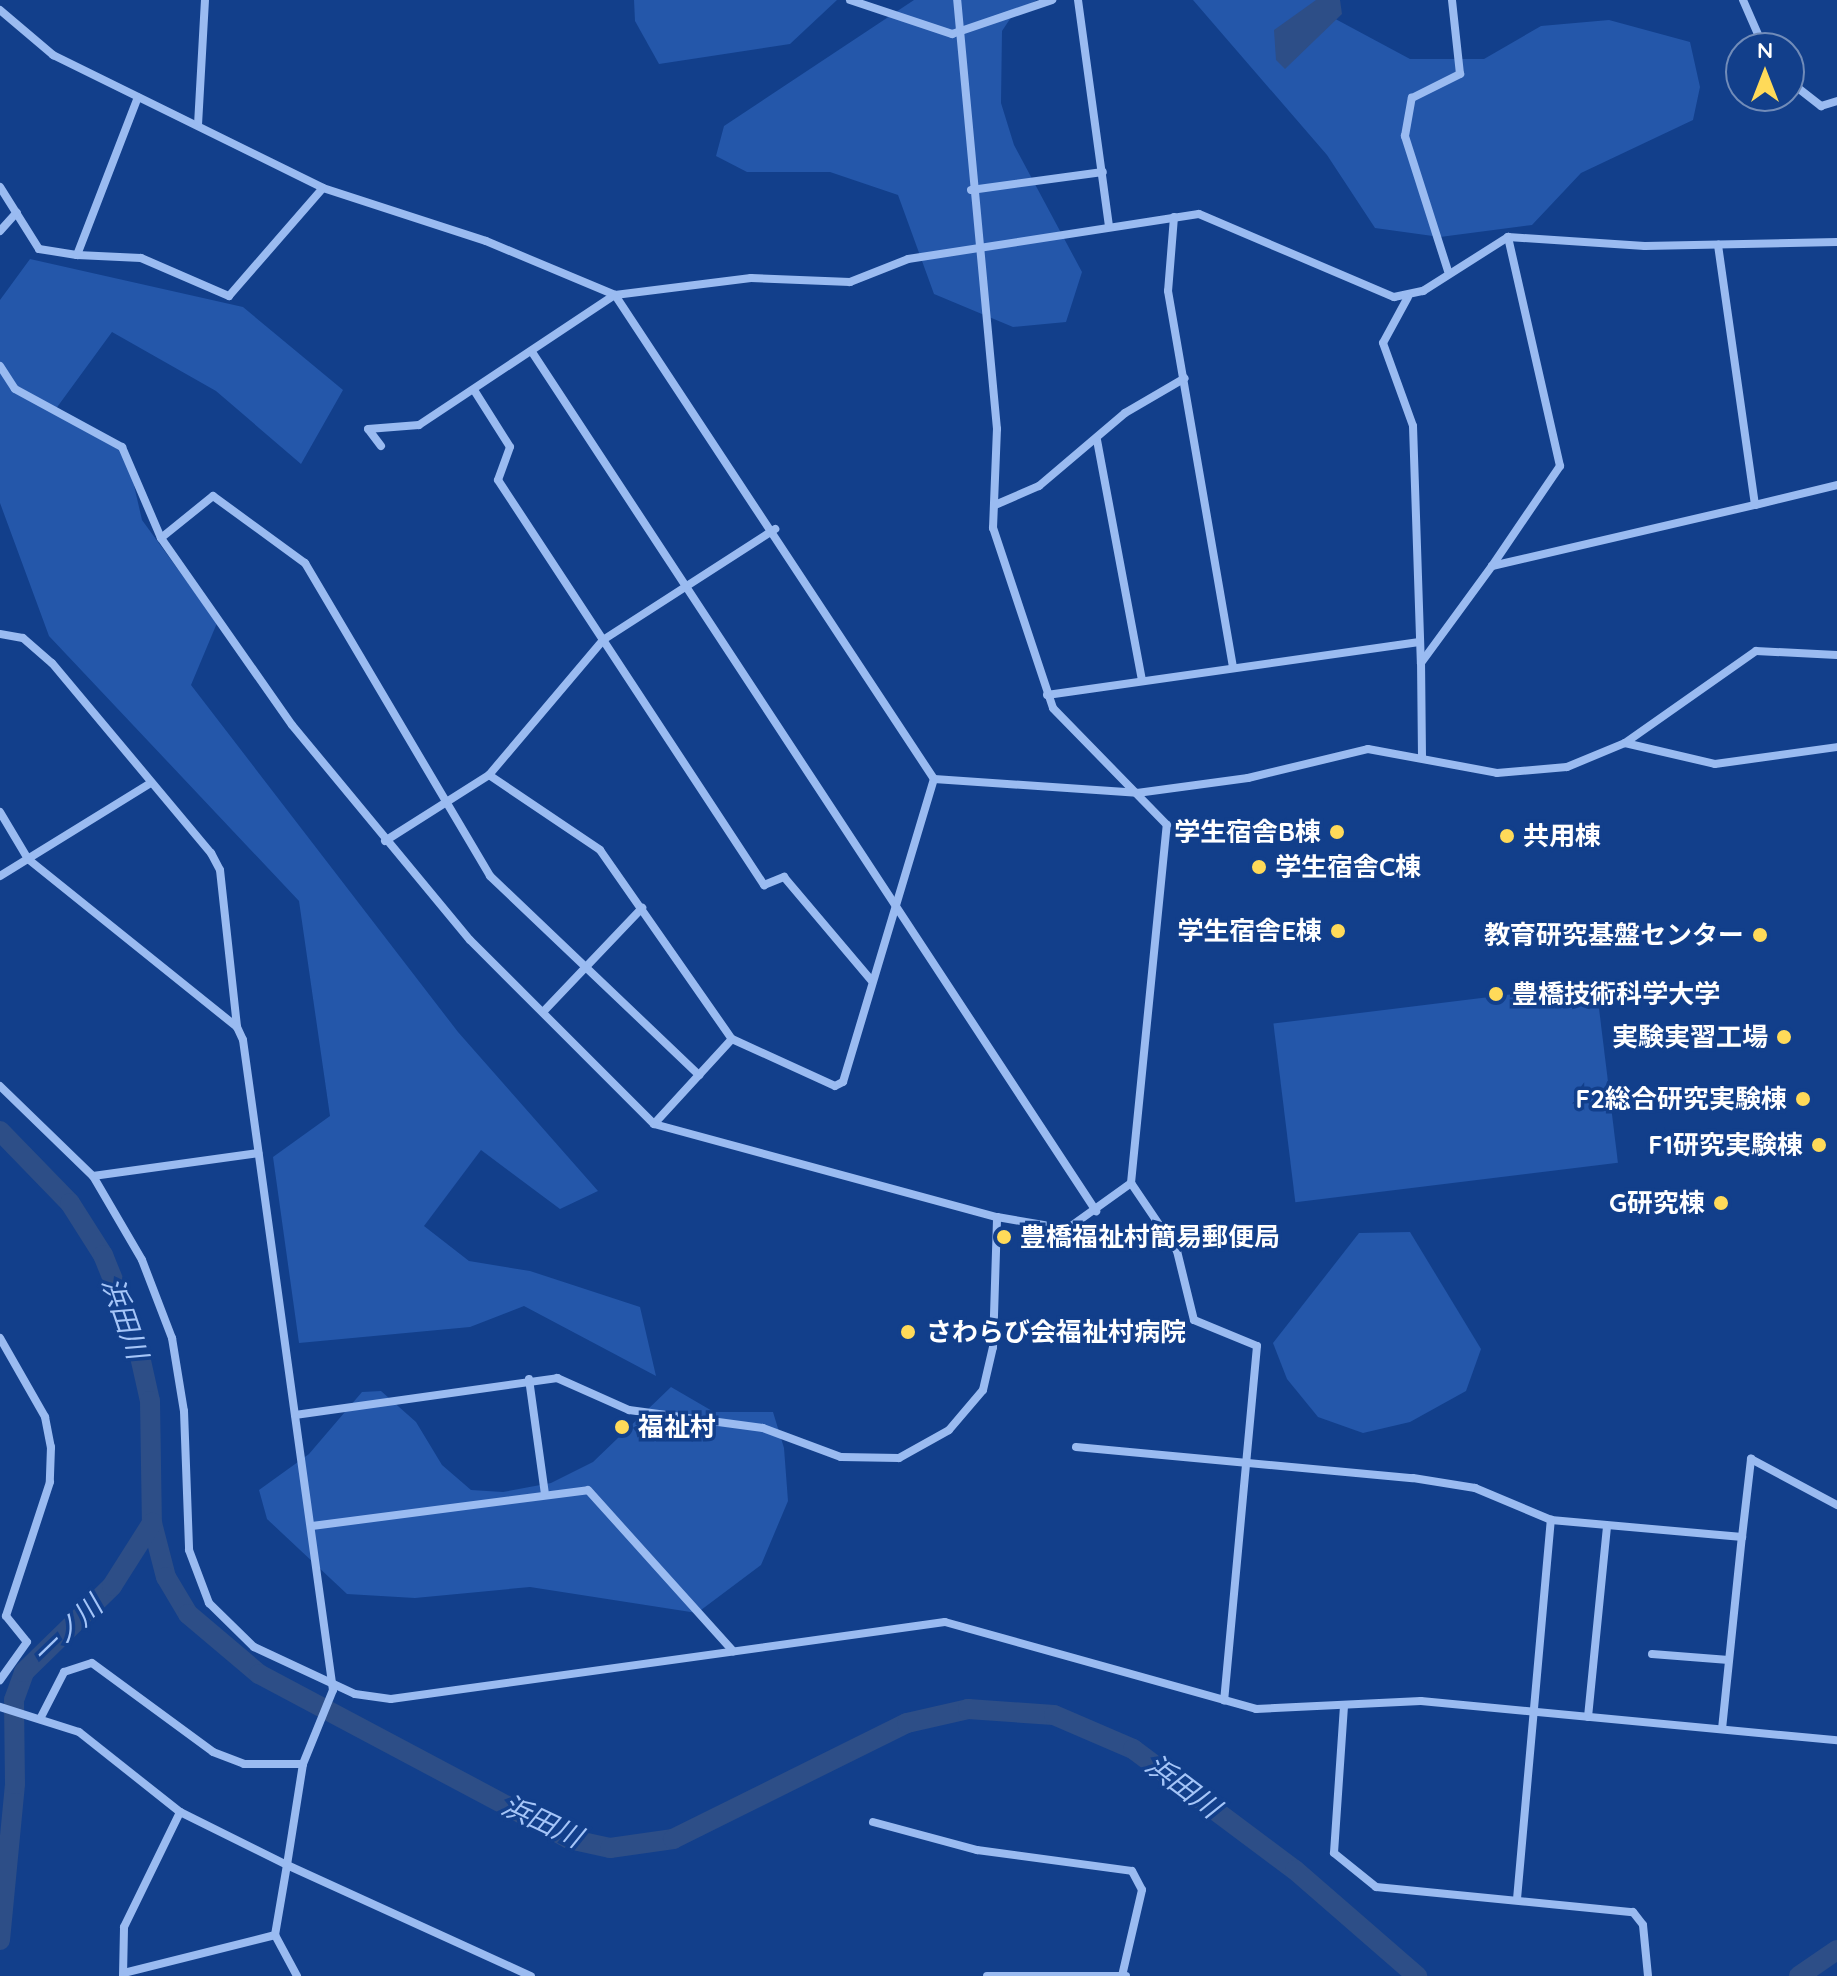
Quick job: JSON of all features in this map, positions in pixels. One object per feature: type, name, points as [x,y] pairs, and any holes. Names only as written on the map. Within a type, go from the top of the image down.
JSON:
[{"type":"street","points":[[198,125],[205,0]]},
{"type":"street","points":[[850,0],[958,31],[1052,0]]},
{"type":"street","points":[[957,0],[976,247],[997,429],[993,528],[1047,695],[1167,825],[1131,1183],[1177,1251],[1194,1320],[1257,1346],[1224,1700]]},
{"type":"street","points":[[1078,0],[1109,227]]},
{"type":"street","points":[[1448,271],[1405,136],[1412,98],[1460,74],[1452,0]]},
{"type":"street","points":[[1743,0],[1757,32]]},
{"type":"street","points":[[0,10],[33,43],[323,188],[486,241],[615,295],[775,529],[834,634],[934,779]]},
{"type":"street","points":[[1805,94],[1821,106],[1837,101]]},
{"type":"street","points":[[77,255],[138,97]]},
{"type":"street","points":[[971,190],[1103,172]]},
{"type":"street","points":[[0,187],[39,249],[77,255],[141,258],[229,296],[323,188]]},
{"type":"street","points":[[0,231],[17,212]]},
{"type":"street","points":[[381,446],[368,429],[419,425],[615,295],[751,278],[850,282],[908,259],[1174,217],[1220,218],[1378,296],[1408,297]]},
{"type":"street","points":[[1174,217],[1168,291],[1233,667]]},
{"type":"street","points":[[1421,663],[1560,466],[1508,237]]},
{"type":"street","points":[[1422,756],[1413,426],[1383,343],[1408,297],[1508,237],[1718,245],[1837,242]]},
{"type":"street","points":[[1718,245],[1755,505]]},
{"type":"street","points":[[532,352],[1096,1211]]},
{"type":"street","points":[[0,366],[15,389],[122,447],[161,538],[292,725],[385,841],[543,1012],[654,1124],[997,1217],[1067,1229],[1131,1183]]},
{"type":"street","points":[[995,505],[1039,486],[1097,440],[1125,413],[1185,378]]},
{"type":"street","points":[[474,390],[510,447],[498,480],[764,885],[784,877],[871,980]]},
{"type":"street","points":[[1097,440],[1142,681]]},
{"type":"street","points":[[1492,566],[1837,485]]},
{"type":"street","points":[[161,538],[213,496],[305,563],[448,799],[490,876],[699,1075]]},
{"type":"street","points":[[385,841],[489,775],[603,640],[775,529]]},
{"type":"street","points":[[0,634],[23,638],[52,663],[220,870],[237,1027],[258,1153],[333,1686],[312,1733],[303,1764],[275,1935],[297,1976]]},
{"type":"street","points":[[1047,695],[1419,642]]},
{"type":"street","points":[[934,779],[1137,793],[1248,778],[1344,752],[1422,756],[1497,773],[1567,767],[1625,743],[1756,651],[1837,655]]},
{"type":"street","points":[[1625,743],[1715,764],[1837,747]]},
{"type":"street","points":[[489,775],[600,850],[732,1039],[835,1086],[843,1082],[871,980],[934,779]]},
{"type":"street","points":[[0,876],[149,784]]},
{"type":"street","points":[[0,812],[28,859],[237,1027]]},
{"type":"street","points":[[543,1012],[642,908]]},
{"type":"street","points":[[654,1124],[732,1039]]},
{"type":"street","points":[[0,1086],[93,1176],[142,1260],[172,1338],[184,1411],[189,1550],[198,1581],[236,1634],[333,1686],[391,1699],[945,1622],[1256,1709],[1421,1701],[1837,1740]]},
{"type":"street","points":[[93,1176],[258,1153]]},
{"type":"street","points":[[295,1415],[529,1379],[580,1384],[629,1410],[763,1428],[841,1457],[899,1458],[949,1430],[983,1390],[993,1347],[997,1217]]},
{"type":"street","points":[[0,1338],[45,1417],[51,1447],[50,1482],[6,1616],[27,1642],[0,1680]]},
{"type":"street","points":[[529,1379],[545,1494]]},
{"type":"street","points":[[1076,1447],[1475,1488],[1551,1520],[1742,1537]]},
{"type":"street","points":[[1722,1729],[1751,1459],[1835,1509]]},
{"type":"street","points":[[312,1526],[588,1490],[733,1651]]},
{"type":"street","points":[[1517,1899],[1551,1520]]},
{"type":"street","points":[[1588,1717],[1607,1526]]},
{"type":"street","points":[[1652,1654],[1729,1660]]},
{"type":"street","points":[[36,1718],[64,1672],[92,1663],[213,1752],[244,1764],[303,1764]]},
{"type":"street","points":[[1344,1706],[1334,1853],[1376,1887],[1633,1912],[1643,1925],[1648,1976]]},
{"type":"street","points":[[0,1707],[79,1732],[180,1812],[287,1865],[531,1976]]},
{"type":"street","points":[[180,1812],[124,1927],[124,1974],[275,1935]]},
{"type":"street","points":[[873,1822],[977,1850],[1132,1871],[1142,1890],[1123,1976],[987,1976]]},
{"type":"shaded area","points":[[634,0],[837,0],[790,44],[659,64],[635,21]]},
{"type":"shaded area","points":[[914,0],[1037,0],[1014,13],[1002,31],[1001,103],[1014,145],[1082,272],[1066,322],[1013,327],[934,294],[898,195],[830,172],[747,172],[716,156],[724,126]]},
{"type":"shaded area","points":[[1193,0],[1318,0],[1328,15],[1410,59],[1484,59],[1541,26],[1609,20],[1690,42],[1700,87],[1693,120],[1581,173],[1532,225],[1440,237],[1375,228],[1327,155]]},
{"type":"shaded area","points":[[1316,0],[1340,0],[1342,14],[1285,69],[1276,60],[1274,30]]},
{"type":"shaded area","points":[[30,259],[243,307],[343,390],[301,464],[216,391],[112,332],[55,410],[127,455],[142,520],[217,623],[191,685],[458,1032],[598,1191],[560,1209],[481,1150],[424,1226],[469,1261],[530,1271],[640,1307],[656,1376],[524,1306],[470,1327],[299,1343],[273,1157],[330,1116],[299,901],[49,636],[0,503],[0,300]]},
{"type":"shaded area","points":[[1596,984],[1618,1163],[1295,1202],[1273,1024]]},
{"type":"shaded area","points":[[1410,1232],[1481,1349],[1466,1391],[1410,1422],[1363,1433],[1318,1417],[1287,1379],[1273,1343],[1359,1233]]},
{"type":"shaded area","points":[[671,1387],[714,1412],[773,1412],[784,1448],[788,1501],[761,1565],[697,1613],[530,1587],[415,1598],[347,1594],[267,1519],[259,1490],[309,1454],[362,1392],[381,1391],[416,1422],[442,1465],[471,1490],[503,1492],[551,1483],[593,1462]]},
{"type":"waterway","name":"浜田川","points":[[0,1131],[70,1203],[103,1255],[135,1334],[150,1401],[152,1523],[166,1577],[188,1614],[259,1674],[569,1839],[610,1848],[673,1839],[907,1723],[968,1709],[1054,1715],[1133,1749],[1295,1870],[1417,1976]]},
{"type":"waterway","name":"一ノ川","points":[[0,1940],[15,1784],[14,1700],[24,1672],[112,1586],[152,1523]]},
{"type":"waterway","name":"浜田川","points":[[1799,1976],[1837,1950]]},
{"type":"place","name":"学生宿舎B棟","points":[[1337,832]]},
{"type":"place","name":"共用棟","points":[[1507,836]]},
{"type":"place","name":"学生宿舎C棟","points":[[1259,867]]},
{"type":"place","name":"学生宿舎E棟","points":[[1338,931]]},
{"type":"place","name":"教育研究基盤センター","points":[[1760,935]]},
{"type":"place","name":"豊橋技術科学大学","points":[[1496,994]]},
{"type":"place","name":"実験実習工場","points":[[1784,1037]]},
{"type":"place","name":"F2総合研究実験棟","points":[[1803,1099]]},
{"type":"place","name":"F1研究実験棟","points":[[1819,1145]]},
{"type":"place","name":"G研究棟","points":[[1721,1203]]},
{"type":"place","name":"豊橋福祉村簡易郵便局","points":[[1004,1237]]},
{"type":"place","name":"さわらび会福祉村病院","points":[[908,1332]]},
{"type":"place","name":"福祉村","points":[[622,1427]]}]
